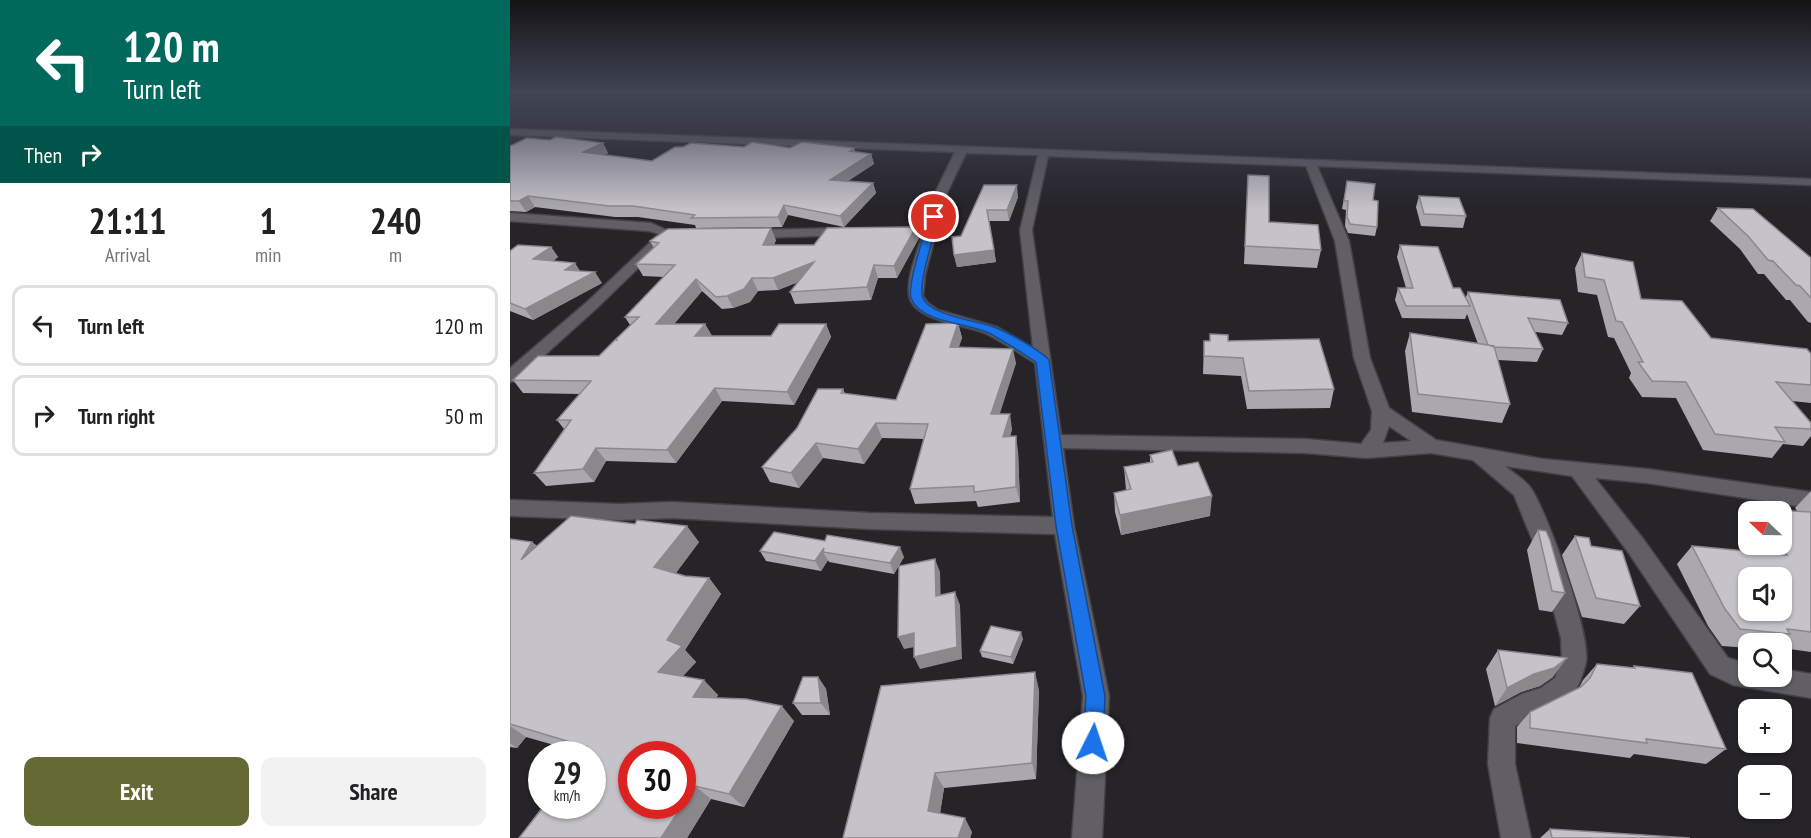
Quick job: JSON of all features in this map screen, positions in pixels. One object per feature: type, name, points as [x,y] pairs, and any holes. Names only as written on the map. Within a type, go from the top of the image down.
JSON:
[{"type":"street","points":[[510,132],[1811,182]]},
{"type":"street","points":[[962,149],[940,195],[918,275],[916,296],[922,306],[946,318],[991,330],[1042,360]]},
{"type":"street","points":[[1044,151],[1026,230],[1064,526],[1096,696],[1087,838]]},
{"type":"street","points":[[1310,162],[1342,241],[1362,358],[1382,411],[1380,429],[1374,442],[1366,451]]},
{"type":"street","points":[[510,217],[651,227],[665,232],[665,236]]},
{"type":"street","points":[[510,226],[525,217]]},
{"type":"street","points":[[733,234],[855,232]]},
{"type":"street","points":[[886,232],[929,232]]},
{"type":"street","points":[[510,377],[592,305],[665,236],[687,235]]},
{"type":"street","points":[[1382,411],[1431,446]]},
{"type":"street","points":[[1053,441],[1306,446],[1366,451],[1431,446],[1543,466],[1659,478],[1811,500]]},
{"type":"street","points":[[1477,454],[1522,491],[1551,559],[1573,638],[1574,662],[1564,686],[1547,699],[1511,712],[1503,718],[1499,756],[1516,838]]},
{"type":"street","points":[[1522,491],[1543,466]]},
{"type":"street","points":[[1578,470],[1636,546],[1719,666],[1733,673],[1811,686]]},
{"type":"street","points":[[510,508],[619,512],[672,510],[870,520],[1064,526]]},
{"type":"building","points":[[556,137],[603,143],[583,152],[652,161],[675,147],[683,147],[691,143],[744,147],[752,142],[790,148],[802,142],[854,148],[850,151],[871,154],[830,180],[873,183],[840,216],[784,205],[778,217],[691,218],[695,215],[633,206],[609,206],[528,196],[519,201],[510,201],[510,146],[527,138],[550,140]]},
{"type":"building","points":[[1248,175],[1269,176],[1269,222],[1318,225],[1321,250],[1245,246]]},
{"type":"building","points":[[1347,181],[1375,184],[1373,200],[1378,201],[1377,227],[1350,224],[1347,217],[1348,201],[1344,201]]},
{"type":"building","points":[[984,185],[1017,185],[1007,210],[987,210],[994,250],[954,255],[952,237],[961,236]]},
{"type":"building","points":[[1419,196],[1459,198],[1466,216],[1424,214]]},
{"type":"building","points":[[1718,208],[1753,209],[1811,258],[1811,298],[1773,261],[1768,260],[1748,236]]},
{"type":"building","points":[[916,227],[894,266],[874,265],[867,287],[790,292],[814,262],[773,278],[752,278],[744,289],[727,296],[716,297],[696,279],[656,324],[705,324],[695,336],[771,336],[779,324],[826,324],[787,392],[715,388],[667,450],[596,448],[583,469],[534,473],[571,420],[557,420],[591,381],[513,380],[538,356],[599,356],[639,317],[625,317],[675,265],[636,264],[659,243],[650,241],[668,229],[771,228],[763,245],[814,245],[827,228]]},
{"type":"building","points":[[518,245],[551,247],[533,259],[575,263],[565,270],[595,272],[525,309],[510,303],[510,251]]},
{"type":"building","points":[[1400,245],[1438,247],[1453,288],[1460,288],[1470,306],[1406,306],[1398,288],[1413,288]]},
{"type":"building","points":[[1582,253],[1633,262],[1641,299],[1682,301],[1711,338],[1807,349],[1811,354],[1811,385],[1776,382],[1811,423],[1811,429],[1775,427],[1785,442],[1715,434],[1686,382],[1652,381],[1638,362],[1643,362],[1622,322],[1616,321],[1604,280],[1585,277]]},
{"type":"building","points":[[1468,292],[1560,300],[1568,323],[1528,318],[1543,349],[1494,347],[1488,345]]},
{"type":"building","points":[[958,323],[950,347],[1013,349],[991,414],[1010,414],[1003,437],[1016,436],[1016,487],[974,492],[974,486],[910,489],[928,424],[876,423],[858,449],[816,443],[791,473],[762,467],[797,428],[818,389],[843,389],[841,393],[896,400],[926,324]]},
{"type":"building","points":[[1410,333],[1494,346],[1510,404],[1418,394]]},
{"type":"building","points":[[1210,334],[1228,335],[1228,341],[1319,339],[1334,389],[1249,391],[1243,358],[1204,356],[1204,341],[1210,341]]},
{"type":"building","points":[[1172,450],[1178,466],[1198,462],[1212,496],[1120,515],[1114,493],[1131,489],[1124,467],[1153,462],[1150,455]]},
{"type":"building","points":[[1792,511],[1811,512],[1811,632],[1787,629],[1789,633],[1780,633],[1740,629],[1725,609],[1692,546],[1738,550],[1738,555],[1792,555]]},
{"type":"building","points":[[571,516],[635,524],[637,520],[687,526],[654,567],[685,576],[709,578],[667,640],[682,646],[658,672],[704,680],[693,697],[746,699],[782,706],[729,794],[696,786],[696,741],[618,741],[618,819],[673,819],[661,838],[519,838],[534,819],[606,819],[606,741],[567,741],[510,724],[510,539],[532,542],[521,560]]},
{"type":"building","points":[[1538,530],[1546,531],[1550,540],[1565,593],[1552,591]]},
{"type":"building","points":[[774,532],[825,541],[827,535],[900,547],[890,563],[823,552],[824,548],[815,561],[760,551]]},
{"type":"building","points":[[1575,536],[1589,538],[1591,546],[1622,551],[1640,606],[1596,598]]},
{"type":"building","points":[[935,559],[936,596],[955,592],[957,647],[914,657],[914,633],[898,637],[899,566]]},
{"type":"building","points":[[991,626],[1021,632],[1011,657],[980,651]]},
{"type":"building","points":[[1498,650],[1567,658],[1554,668],[1534,674],[1507,688]]},
{"type":"building","points":[[1597,664],[1692,673],[1726,749],[1646,739],[1647,743],[1530,728],[1530,712],[1581,687],[1590,678]]},
{"type":"building","points":[[1035,672],[1032,763],[935,773],[928,811],[965,818],[958,838],[843,838],[881,686]]},
{"type":"building","points":[[803,677],[818,677],[821,703],[793,703]]},
{"type":"building","points":[[1550,829],[1690,838],[1552,838]]},
{"type":"route","points":[[934,217],[918,275],[916,296],[922,306],[946,318],[991,330],[1042,360],[1064,526],[1096,696],[1093,743]]}]
